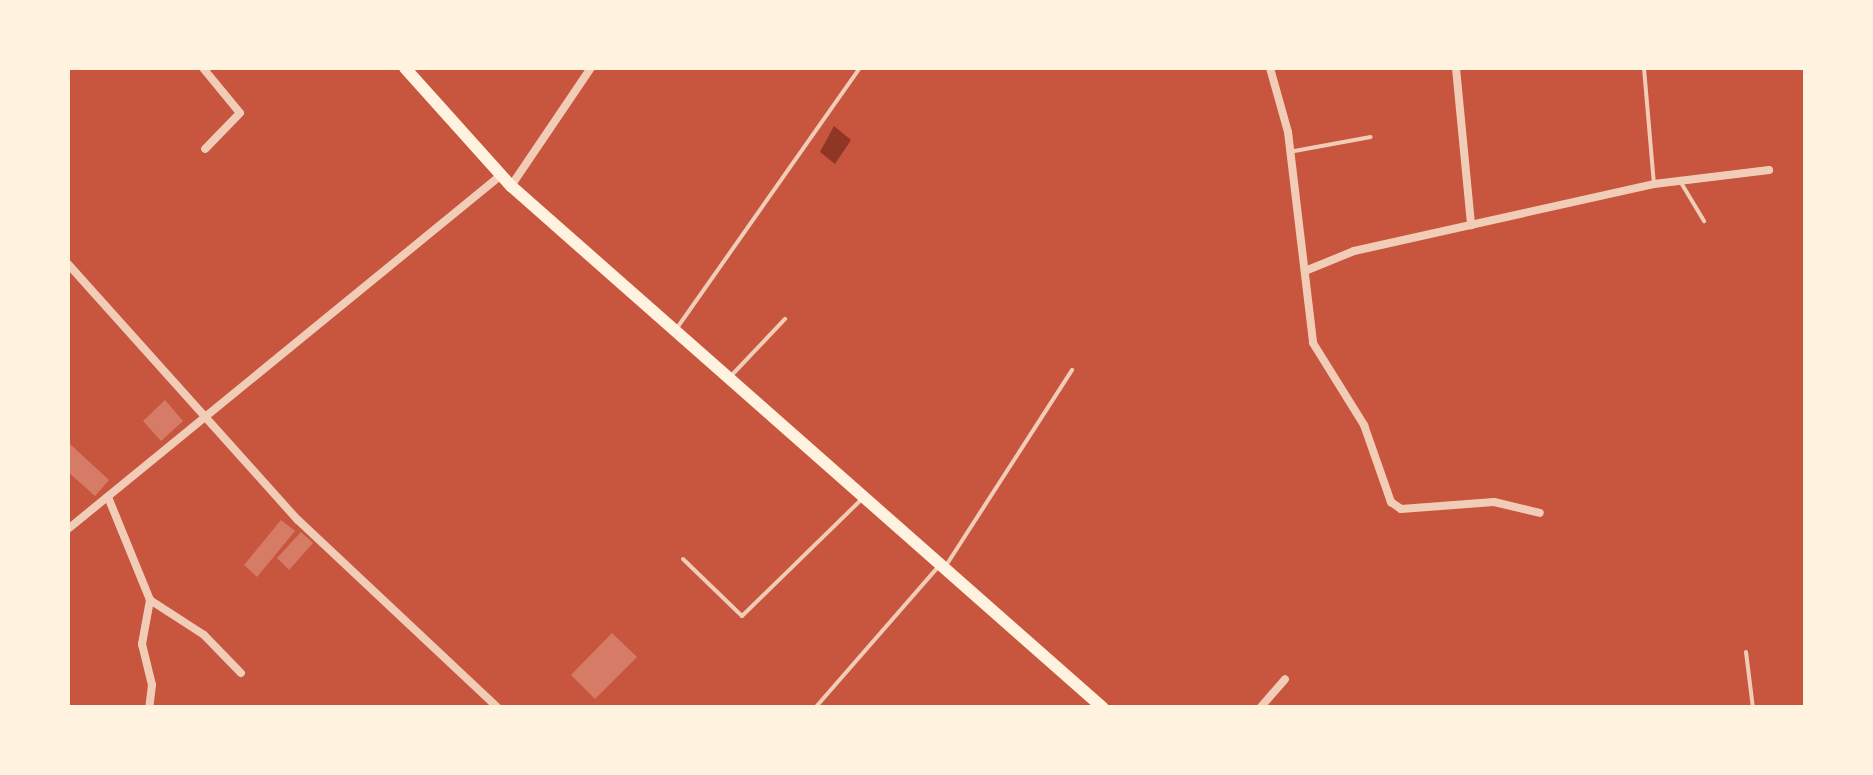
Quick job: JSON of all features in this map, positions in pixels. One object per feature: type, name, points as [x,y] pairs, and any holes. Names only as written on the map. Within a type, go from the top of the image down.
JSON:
[{"type":"main road","points":[[406,68],[500,176],[677,328],[941,569],[1102,708]]},
{"type":"street","points":[[202,68],[240,113],[205,149]]},
{"type":"street","points":[[511,186],[590,68]]},
{"type":"street","points":[[1270,68],[1289,152],[1313,343],[1364,425],[1391,502],[1401,510],[1494,502],[1540,513]]},
{"type":"street","points":[[1456,68],[1471,225]]},
{"type":"street","points":[[1305,270],[1354,251],[1654,184],[1769,170]]},
{"type":"street","points":[[68,529],[500,176]]},
{"type":"street","points":[[68,264],[206,420],[359,582],[498,708]]},
{"type":"street","points":[[108,497],[150,600],[142,644],[152,685],[149,708]]},
{"type":"street","points":[[150,600],[204,635],[241,673]]},
{"type":"street","points":[[1260,708],[1285,679]]},
{"type":"lane","points":[[677,328],[860,68]]},
{"type":"lane","points":[[1644,68],[1654,184]]},
{"type":"lane","points":[[1289,152],[1371,137]]},
{"type":"lane","points":[[1680,181],[1704,221]]},
{"type":"lane","points":[[730,377],[785,319]]},
{"type":"lane","points":[[815,708],[941,569],[1072,370]]},
{"type":"lane","points":[[682,559],[742,616],[864,497]]},
{"type":"lane","points":[[1746,652],[1753,708]]},
{"type":"shaded area","points":[[834,126],[851,140],[835,164],[820,152]]},
{"type":"building","points":[[165,400],[183,421],[161,441],[143,421]]},
{"type":"building","points":[[70,444],[109,480],[95,496],[68,472]]},
{"type":"building","points":[[281,520],[295,531],[257,577],[244,565]]},
{"type":"building","points":[[301,532],[313,543],[289,570],[277,558]]},
{"type":"building","points":[[612,633],[637,657],[595,699],[571,675]]}]
